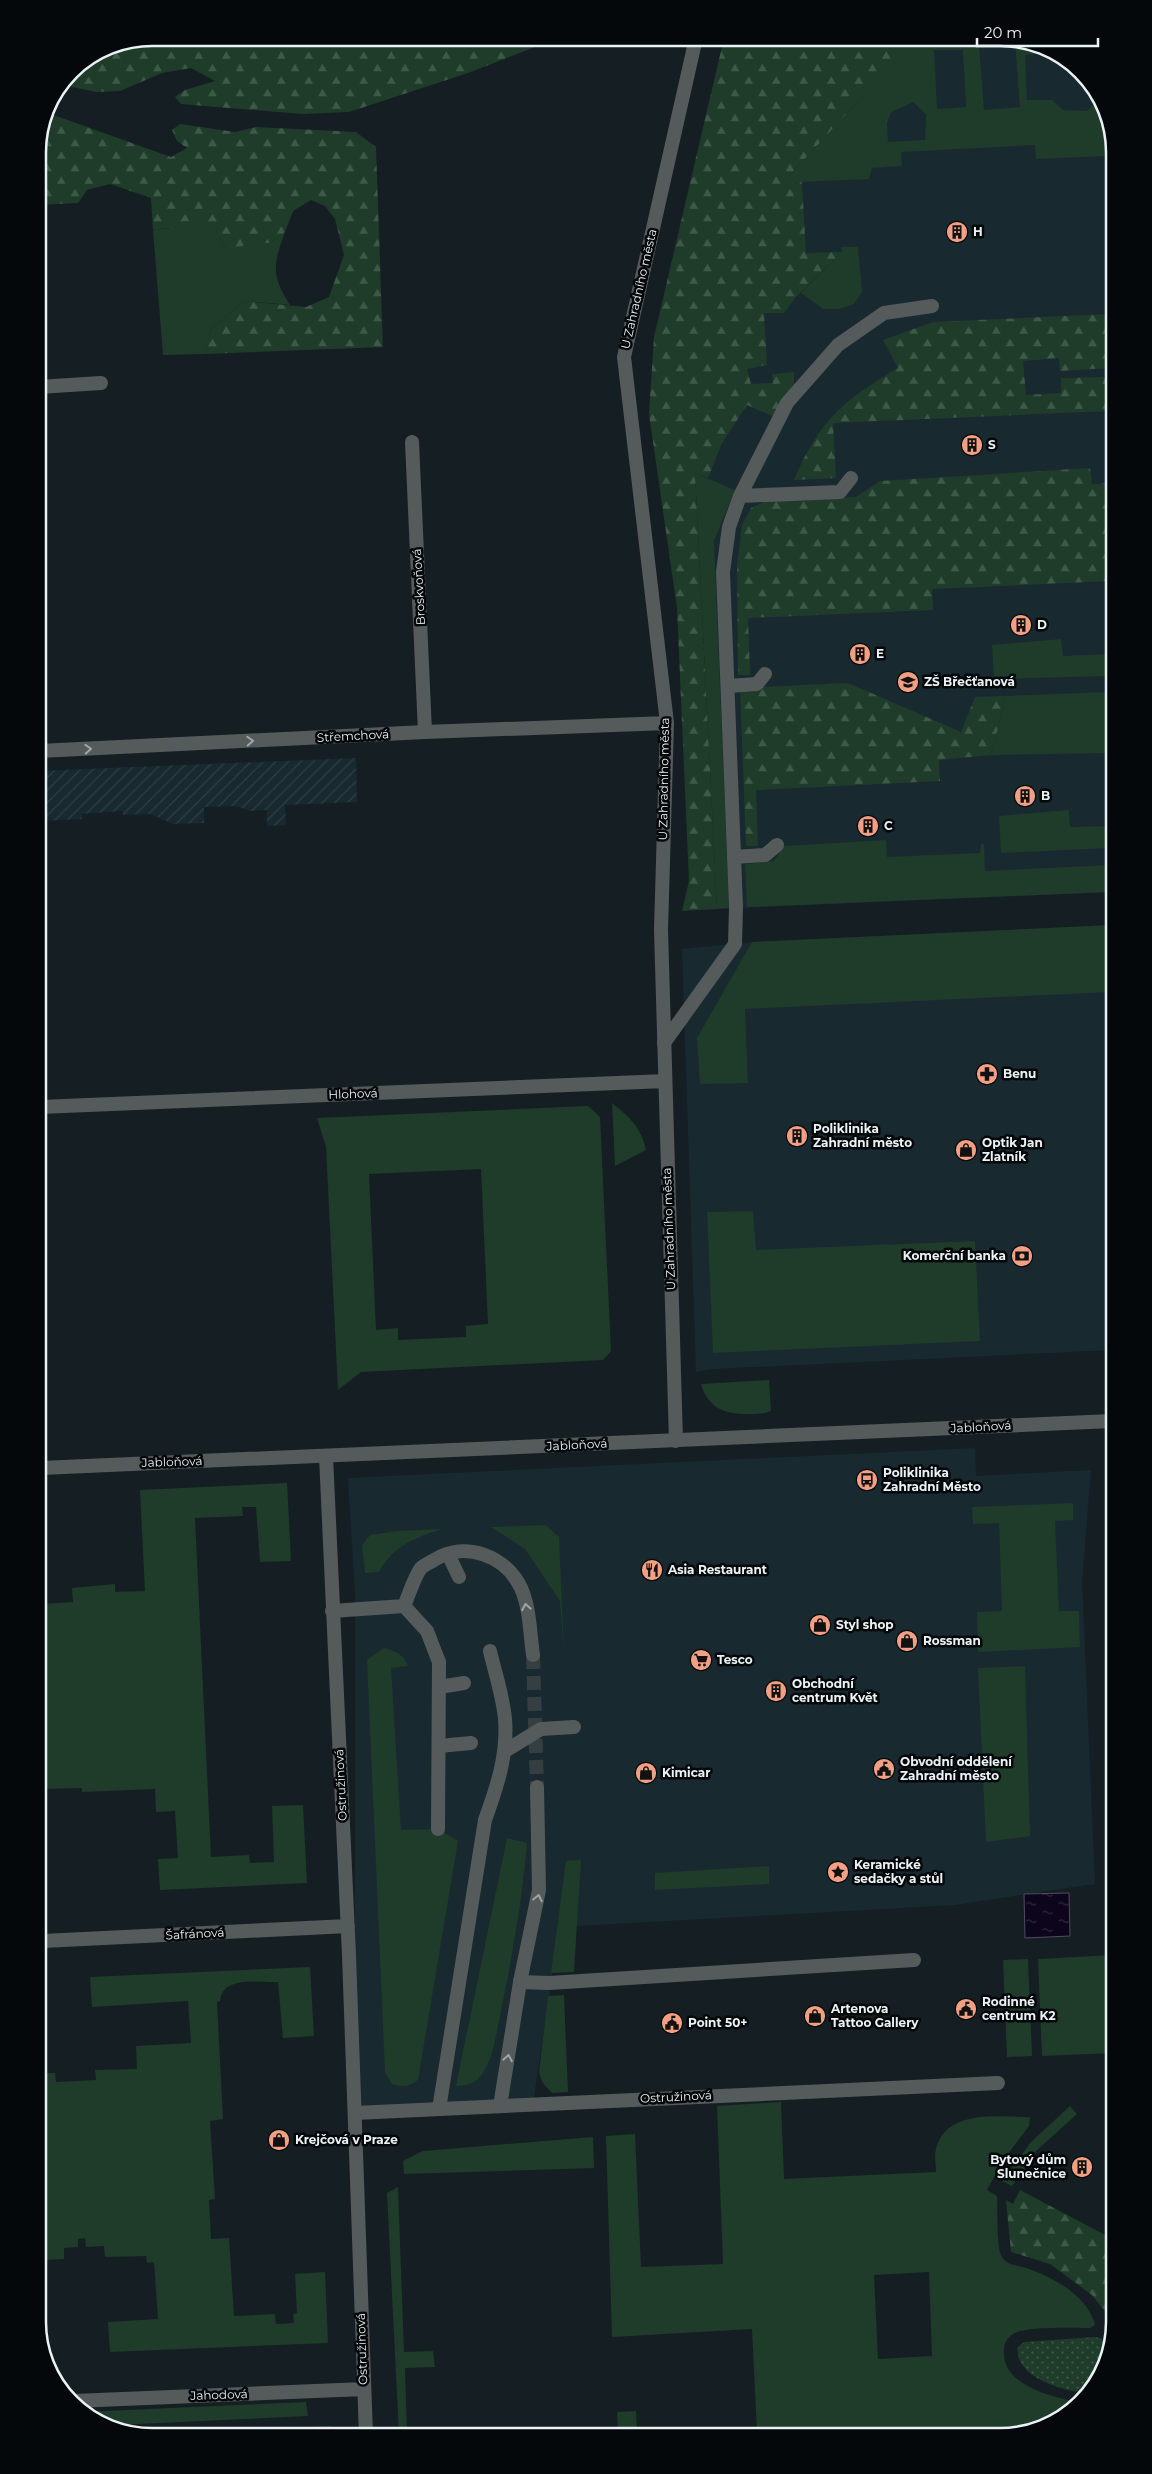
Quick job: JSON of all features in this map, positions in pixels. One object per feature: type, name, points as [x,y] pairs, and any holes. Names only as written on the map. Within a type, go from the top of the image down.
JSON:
[{"type":"street","name":"U Zahradního města","points":[[676,1441],[661,930],[667,723],[624,357],[694,46]]},
{"type":"street","points":[[664,1043],[735,944],[734,857],[723,572],[728,527],[740,496],[787,403],[838,345],[884,313],[932,306]]},
{"type":"street","points":[[46,386],[102,383]]},
{"type":"street","name":"Broskvoňová","points":[[412,442],[425,732]]},
{"type":"street","points":[[740,496],[840,492],[851,478]]},
{"type":"street","points":[[728,686],[758,684],[765,674]]},
{"type":"street","name":"Střemchová","points":[[46,751],[425,732],[667,723]]},
{"type":"street","points":[[734,857],[766,855],[777,846]]},
{"type":"street","name":"Hlohová","points":[[46,1107],[665,1081]]},
{"type":"street","name":"Jabloňová","points":[[46,1468],[1106,1421]]},
{"type":"street","name":"Ostružinová","points":[[326,1456],[348,1926],[366,2428]]},
{"type":"street","points":[[404,1606],[422,1568],[439,1557],[459,1550],[480,1552],[497,1560],[510,1571],[520,1587],[526,1602],[533,1656]]},
{"type":"street","points":[[448,1554],[459,1577]]},
{"type":"street","points":[[332,1611],[404,1606]]},
{"type":"street","points":[[404,1606],[427,1631],[439,1662],[438,1830]]},
{"type":"street","points":[[439,2109],[485,1820],[498,1784],[505,1751],[505,1718],[490,1651]]},
{"type":"street","points":[[439,1687],[464,1683]]},
{"type":"street","points":[[505,1751],[541,1729],[574,1727]]},
{"type":"street","points":[[439,1746],[471,1743]]},
{"type":"street","points":[[500,2106],[520,1982],[539,1890],[537,1787]]},
{"type":"street","name":"Šafránová","points":[[46,1941],[348,1926]]},
{"type":"street","points":[[520,1982],[549,1983],[914,1960]]},
{"type":"street","name":"Ostružinová","points":[[355,2113],[998,2083]]},
{"type":"street","name":"Jahodová","points":[[81,2401],[364,2388]]},
{"type":"shaded area","name":"ZŠ Břečťanová","points":[[906,46],[1007,46],[1040,54],[1053,60],[1075,77],[1095,105],[1102,125],[1106,152],[1106,892],[717,909],[692,403],[777,189]]},
{"type":"shaded area","points":[[356,758],[357,802],[285,805],[286,825],[267,826],[267,810],[251,811],[235,806],[204,807],[204,823],[173,824],[150,814],[123,815],[122,811],[82,814],[82,819],[46,821],[46,771]]},
{"type":"shaded area","points":[[1106,925],[1106,1350],[712,1369],[696,1372],[682,949],[752,942]]},
{"type":"shaded area","points":[[975,1448],[976,1476],[1091,1470],[1082,1581],[1095,1884],[955,1905],[559,1927],[533,2104],[355,2113],[355,1595],[348,1478]]},
{"type":"green space","points":[[537,46],[468,73],[349,112],[303,114],[181,104],[175,97],[185,90],[215,81],[191,68],[162,73],[120,91],[96,92],[69,86],[82,73],[99,60],[112,54],[138,47]]},
{"type":"green space","points":[[722,46],[912,46],[908,47],[778,188],[802,182],[806,253],[842,252],[796,297],[784,313],[764,313],[767,365],[747,369],[751,384],[773,383],[772,374],[794,372],[794,384],[772,416],[747,405],[722,443],[708,478],[695,473],[717,909],[682,911],[689,881],[677,608],[649,414],[654,337]]},
{"type":"green space","points":[[979,46],[984,110],[1020,107],[1015,47],[1039,54],[1025,55],[1027,100],[1052,100],[1063,110],[1087,111],[1094,104],[1105,138],[1106,156],[1036,159],[1035,145],[901,152],[902,166],[872,168],[869,179],[802,182],[777,189],[908,47]],"holes":[[[934,50],[963,50],[966,107],[937,109]],[[913,102],[926,114],[925,140],[888,142],[887,123],[891,112]]]},
{"type":"green space","points":[[53,115],[171,157],[187,148],[177,141],[172,130],[180,124],[235,132],[256,127],[356,132],[376,147],[383,347],[205,354],[211,329],[245,301],[306,307],[329,297],[344,255],[335,219],[325,206],[311,200],[293,211],[285,232],[270,243],[246,243],[239,249],[227,249],[216,230],[198,221],[153,230],[151,198],[110,184],[87,190],[78,203],[46,205],[46,145]]},
{"type":"green space","points":[[198,220],[216,230],[227,249],[246,243],[270,243],[285,232],[278,253],[276,270],[280,286],[290,305],[245,301],[211,329],[205,354],[163,355],[153,230],[169,228]]},
{"type":"green space","points":[[841,247],[858,247],[862,292],[854,304],[839,309],[823,309],[801,293],[842,252]]},
{"type":"green space","points":[[1106,314],[1106,368],[1060,371],[1059,358],[1023,361],[1026,395],[1061,393],[1061,378],[1106,377],[1106,411],[833,423],[836,478],[794,480],[813,442],[835,414],[862,391],[898,368],[883,340],[933,322]]},
{"type":"green space","points":[[1090,468],[1092,484],[1106,483],[1106,581],[932,589],[933,610],[748,618],[750,675],[738,675],[737,565],[742,525],[751,508],[766,501],[856,497],[880,481]]},
{"type":"green space","points":[[695,473],[735,490],[714,541],[729,908],[717,909]]},
{"type":"green space","points":[[1061,639],[1063,656],[1106,654],[1106,676],[994,679],[992,645]]},
{"type":"green space","points":[[848,683],[961,732],[975,697],[1006,696],[991,755],[939,760],[940,781],[756,790],[758,846],[746,846],[740,688]]},
{"type":"green space","points":[[1106,692],[1106,753],[991,755],[1006,696]]},
{"type":"green space","points":[[1069,810],[1070,827],[1106,826],[1106,848],[1001,853],[999,816]]},
{"type":"green space","points":[[886,840],[887,857],[980,853],[981,844],[984,844],[985,871],[1106,865],[1106,892],[747,907],[745,864],[774,861],[784,846]]},
{"type":"green space","points":[[1106,925],[1106,992],[745,1009],[748,1083],[700,1084],[697,1038],[752,942]]},
{"type":"green space","points":[[612,1103],[638,1129],[646,1150],[615,1166]]},
{"type":"green space","points":[[588,1106],[600,1117],[611,1351],[603,1360],[361,1372],[338,1390],[326,1147],[317,1118]],"holes":[[[481,1169],[488,1324],[466,1326],[466,1337],[398,1340],[398,1328],[376,1330],[369,1174]]]},
{"type":"green space","points":[[753,1211],[756,1250],[975,1241],[980,1341],[713,1353],[707,1212]]},
{"type":"green space","points":[[769,1380],[771,1411],[756,1414],[731,1413],[718,1408],[708,1399],[701,1384]]},
{"type":"green space","points":[[287,1483],[291,1561],[260,1562],[256,1507],[242,1507],[243,1516],[195,1518],[211,1857],[249,1855],[250,1863],[274,1862],[272,1806],[303,1805],[307,1883],[160,1890],[158,1859],[178,1858],[175,1811],[156,1812],[155,1789],[82,1792],[82,1788],[46,1789],[46,1604],[73,1602],[72,1588],[115,1584],[115,1592],[145,1591],[140,1490]]},
{"type":"green space","points":[[1073,1503],[1073,1520],[1055,1521],[1059,1611],[1079,1611],[1080,1647],[978,1652],[977,1612],[1002,1611],[999,1523],[973,1524],[972,1507]]},
{"type":"green space","points":[[546,1525],[559,1537],[564,1653],[560,1601],[525,1549],[491,1527]]},
{"type":"green space","points":[[442,1529],[414,1540],[398,1549],[379,1572],[365,1573],[362,1545],[370,1535],[397,1531]]},
{"type":"green space","points":[[384,1648],[399,1654],[408,1666],[391,1668],[401,1830],[438,1829],[458,1841],[418,2080],[403,2086],[392,2084],[385,2072],[367,1660]]},
{"type":"green space","points":[[1025,1666],[1030,1836],[986,1842],[978,1668]]},
{"type":"green space","points":[[507,1838],[527,1843],[509,1973],[488,2063],[477,2080],[466,2085],[456,2086]]},
{"type":"green space","points":[[581,1860],[574,1972],[551,1973],[566,1861]]},
{"type":"green space","points":[[769,1866],[769,1884],[655,1890],[655,1873]]},
{"type":"green space","points":[[1106,1955],[1106,2053],[1042,2056],[1038,1959]]},
{"type":"green space","points":[[1028,1959],[1032,2056],[1007,2057],[1003,1960]]},
{"type":"green space","points":[[310,1967],[314,2036],[283,2038],[278,1982],[243,1982],[235,1984],[228,1987],[220,2001],[217,2002],[223,2119],[210,2121],[215,2199],[209,2200],[211,2239],[229,2238],[234,2316],[275,2314],[276,2324],[294,2323],[293,2314],[297,2313],[295,2274],[325,2272],[328,2343],[110,2352],[108,2322],[158,2319],[154,2262],[147,2263],[146,2256],[105,2257],[104,2246],[86,2247],[85,2238],[78,2239],[78,2247],[64,2248],[64,2259],[46,2260],[46,2073],[55,2073],[56,2082],[96,2080],[95,2070],[137,2069],[136,2046],[191,2043],[188,2001],[92,2007],[90,1977]]},
{"type":"green space","points":[[564,1995],[568,2092],[552,2093],[542,2082],[539,2072],[548,1996]]},
{"type":"green space","points":[[781,2102],[784,2179],[936,2172],[936,2149],[942,2136],[951,2127],[962,2121],[990,2116],[1030,2117],[1029,2126],[1004,2159],[987,2190],[997,2196],[1000,2252],[1004,2260],[1010,2264],[1036,2272],[1068,2289],[1085,2305],[1095,2325],[1090,2328],[1050,2328],[1019,2331],[1013,2334],[1005,2343],[1005,2362],[1010,2372],[1019,2380],[1041,2392],[1071,2401],[1053,2414],[1034,2422],[1007,2428],[757,2428],[752,2329],[612,2337],[606,2136],[635,2134],[641,2267],[723,2264],[717,2106]],"holes":[[[929,2272],[932,2356],[878,2359],[874,2275]]]},
{"type":"green space","points":[[1070,2106],[1077,2114],[1037,2150],[1012,2186],[1002,2181],[1031,2142]]},
{"type":"green space","points":[[593,2137],[594,2168],[404,2174],[403,2161],[423,2151]]},
{"type":"green space","points":[[398,2187],[404,2352],[433,2351],[435,2367],[405,2368],[407,2428],[399,2428],[387,2193]]},
{"type":"green space","points":[[1020,2190],[1106,2234],[1106,2313],[1092,2295],[1050,2264],[1011,2252],[1006,2200],[1013,2204]]},
{"type":"green space","points":[[1096,2337],[1104,2340],[1095,2369],[1079,2392],[1042,2381],[1024,2367],[1019,2358],[1018,2347],[1024,2342]]},
{"type":"green space","points":[[306,2402],[308,2416],[127,2424],[112,2420],[95,2411]]},
{"type":"green space","points":[[636,2411],[637,2428],[618,2428],[617,2412]]},
{"type":"green space","points":[[331,2426],[331,2428],[293,2428]]},
{"type":"water","points":[[1069,1893],[1070,1936],[1025,1938],[1024,1894]]},
{"type":"tunnel","points":[[533,1655],[537,1787]]},
{"type":"place","name":"H","points":[[957,232]]},
{"type":"place","name":"S","points":[[972,445]]},
{"type":"place","name":"D","points":[[1021,625]]},
{"type":"place","name":"E","points":[[860,654]]},
{"type":"place","name":"ZŠ Břečťanová","points":[[908,682]]},
{"type":"place","name":"B","points":[[1025,796]]},
{"type":"place","name":"C","points":[[868,826]]},
{"type":"place","name":"Benu","points":[[987,1074]]},
{"type":"place","name":"Poliklinika Zahradní město","points":[[797,1136]]},
{"type":"place","name":"Optik Jan Zlatník","points":[[966,1150]]},
{"type":"place","name":"Komerční banka","points":[[1022,1256]]},
{"type":"place","name":"Poliklinika Zahradní Město","points":[[867,1480]]},
{"type":"place","name":"Asia Restaurant","points":[[652,1570]]},
{"type":"place","name":"Styl shop","points":[[820,1625]]},
{"type":"place","name":"Rossman","points":[[907,1641]]},
{"type":"place","name":"Tesco","points":[[701,1660]]},
{"type":"place","name":"Obchodní centrum Květ","points":[[776,1691]]},
{"type":"place","name":"Obvodní oddělení Zahradní město","points":[[884,1769]]},
{"type":"place","name":"Kimicar","points":[[646,1773]]},
{"type":"place","name":"Keramické sedačky a stůl","points":[[838,1872]]},
{"type":"place","name":"Rodinné centrum K2","points":[[966,2009]]},
{"type":"place","name":"Artenova Tattoo Gallery","points":[[815,2016]]},
{"type":"place","name":"Point 50+","points":[[672,2023]]},
{"type":"place","name":"Krejčová v Praze","points":[[279,2140]]},
{"type":"place","name":"Bytový dům Slunečnice","points":[[1082,2167]]}]
